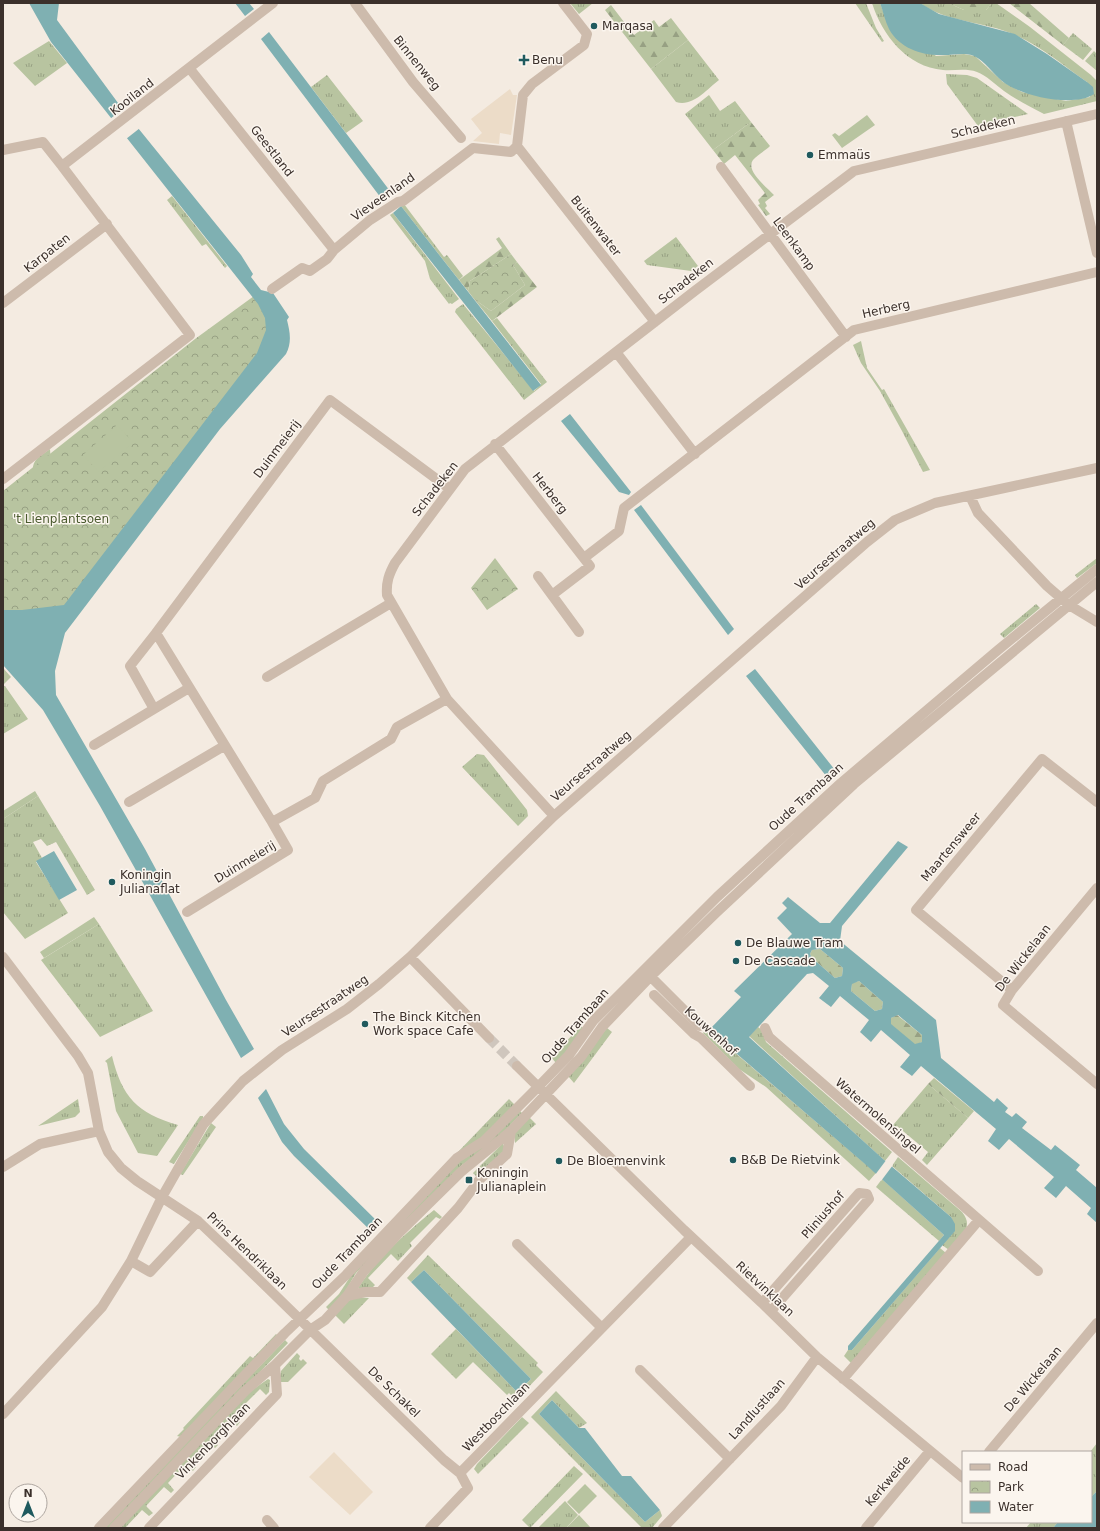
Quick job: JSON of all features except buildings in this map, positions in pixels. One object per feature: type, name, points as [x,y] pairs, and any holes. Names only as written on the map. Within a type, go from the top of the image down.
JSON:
[{"type":"street","name":"Kooiland","points":[[62,166],[116,126],[273,3]]},
{"type":"street","name":"Binnenweg","points":[[357,3],[413,82],[460,138]]},
{"type":"street","points":[[517,146],[524,95],[532,84],[584,45],[587,34],[562,3]]},
{"type":"street","name":"Geestland","points":[[190,68],[334,250]]},
{"type":"street","name":"Schadeken","points":[[554,816],[447,698],[391,603],[386,586],[394,563],[465,469],[495,444],[854,170],[1097,114]]},
{"type":"street","points":[[1066,122],[1097,254]]},
{"type":"street","points":[[3,150],[43,142],[107,224],[190,335],[3,479]]},
{"type":"street","name":"Vieveenland","points":[[272,290],[302,268],[310,271],[327,259],[334,250],[381,212],[387,210],[398,202],[403,201],[473,148],[511,152],[517,146]]},
{"type":"street","name":"Buitenwater","points":[[517,146],[655,322]]},
{"type":"street","name":"Leenkamp","points":[[720,167],[846,337]]},
{"type":"street","name":"Karpaten","points":[[3,303],[107,224]]},
{"type":"street","name":"Herberg","points":[[495,444],[584,558],[619,531],[624,508],[854,330],[1097,272]]},
{"type":"street","points":[[616,352],[695,454]]},
{"type":"street","name":"Duinmeierij","points":[[154,709],[130,666],[330,400],[450,489]]},
{"type":"street","name":"Veursestraatweg","points":[[162,1197],[203,1125],[243,1081],[282,1050],[347,1009],[380,984],[410,957],[554,816],[867,542],[895,520],[935,503],[1097,468]]},
{"type":"street","points":[[970,496],[978,513],[1060,598],[1097,622]]},
{"type":"street","points":[[552,595],[590,566],[584,558]]},
{"type":"street","name":"Oude Trambaan","points":[[114,1528],[245,1391],[275,1365],[310,1330],[325,1320],[347,1296],[364,1271],[398,1234],[461,1172],[511,1132],[580,1057],[602,1027],[647,973],[717,897],[841,782],[1060,598],[1097,569]]},
{"type":"street","points":[[538,576],[579,632]]},
{"type":"street","name":"Oude Trambaan","points":[[99,1528],[299,1319],[346,1275],[457,1158],[484,1141],[538,1087],[569,1055],[593,1021],[717,912],[854,784],[1097,582]]},
{"type":"street","points":[[267,677],[391,603]]},
{"type":"street","name":"Duinmeierij","points":[[156,632],[288,850],[186,912]]},
{"type":"street","points":[[94,745],[189,688]]},
{"type":"street","name":"Duinmeierij","points":[[272,822],[315,798],[323,781],[391,739],[397,727],[447,698]]},
{"type":"street","points":[[129,802],[224,746]]},
{"type":"street","name":"Maartensweer","points":[[1012,990],[916,910],[1042,759],[1097,802]]},
{"type":"street","name":"De Wickelaan","points":[[1097,888],[1012,990],[1003,1005],[1097,1084]]},
{"type":"street","points":[[410,957],[489,1038]]},
{"type":"street","points":[[3,1414],[102,1307],[131,1260],[162,1197],[121,1168],[108,1152],[99,1131],[88,1073],[73,1050],[4,961]]},
{"type":"street","name":"Kouwenhof","points":[[647,973],[700,1026]]},
{"type":"street","name":"Kouwenhof","points":[[654,995],[750,1086]]},
{"type":"street","name":"Watermolensingel","points":[[764,1028],[769,1037],[1038,1271]]},
{"type":"street","name":"Rietvinklaan","points":[[517,1066],[691,1237],[771,1311],[817,1357],[962,1477]]},
{"type":"street","points":[[3,1167],[40,1144],[99,1131]]},
{"type":"street","points":[[347,1296],[365,1292],[380,1292],[454,1214],[480,1179],[507,1154],[511,1132]]},
{"type":"street","name":"Pliniushof","points":[[762,1303],[859,1193],[867,1194],[869,1200],[771,1311]]},
{"type":"street","name":"Prins Hendriklaan","points":[[162,1197],[198,1221],[310,1330]]},
{"type":"street","points":[[842,1379],[979,1220]]},
{"type":"street","points":[[131,1260],[150,1272],[198,1221]]},
{"type":"street","name":"Westboschlaan","points":[[460,1473],[601,1327],[691,1237]]},
{"type":"street","points":[[517,1244],[601,1327]]},
{"type":"street","name":"De Wickelaan","points":[[990,1451],[1097,1323]]},
{"type":"street","name":"De Schakel","points":[[310,1330],[444,1460],[460,1473]]},
{"type":"street","name":"Landlustlaan","points":[[663,1528],[781,1406],[817,1357]]},
{"type":"street","name":"Vinkenborghlaan","points":[[149,1528],[277,1394],[275,1365]]},
{"type":"street","name":"Landlustlaan","points":[[640,1370],[730,1459]]},
{"type":"street","name":"Kerkweide","points":[[866,1528],[930,1451]]},
{"type":"street","points":[[430,1528],[468,1488],[460,1473]]},
{"type":"street","points":[[267,1520],[274,1528]]},
{"type":"green space","points":[[570,3],[593,3],[579,14]]},
{"type":"green space","points":[[855,3],[866,3],[876,28],[884,41],[882,42]]},
{"type":"green space","points":[[872,3],[880,3],[883,11],[936,56],[964,54],[975,56],[1003,82],[1022,92],[1066,101],[1090,97],[1087,82],[1043,50],[1025,40],[1003,30],[942,14],[931,10],[920,3],[948,3],[964,10],[986,10],[992,3],[996,3],[1030,27],[1091,75],[1097,81],[1097,101],[1044,114],[1004,91],[980,73],[964,70],[943,70],[930,68],[918,63],[907,56],[889,37],[876,15]]},
{"type":"green space","points":[[948,3],[992,3],[986,10],[964,10]]},
{"type":"green space","points":[[1009,3],[1029,3],[1069,38],[1063,45]]},
{"type":"green space","points":[[611,5],[634,35],[654,20],[659,27],[671,18],[688,40],[651,69],[605,10]]},
{"type":"green space","points":[[1073,33],[1092,49],[1083,60],[1063,45]]},
{"type":"green space","points":[[688,40],[719,80],[699,97],[682,103],[676,102],[651,69]]},
{"type":"green space","points":[[49,41],[67,63],[35,86],[13,63]]},
{"type":"green space","points":[[1094,51],[1097,54],[1097,71],[1085,61]]},
{"type":"green space","points":[[946,74],[967,75],[977,78],[1028,114],[1006,119],[1003,124],[987,128],[978,126],[947,84]]},
{"type":"green space","points":[[327,75],[363,121],[346,133],[311,87]]},
{"type":"green space","points":[[709,95],[720,111],[735,101],[751,122],[713,150],[685,114]]},
{"type":"green space","points":[[867,115],[875,125],[842,148],[832,135],[835,133],[839,136]]},
{"type":"green space","points":[[751,122],[770,146],[755,158],[751,164],[754,174],[774,195],[765,202],[767,206],[765,208],[770,214],[766,216],[758,205],[760,204],[758,200],[765,193],[735,155],[724,164],[713,150]]},
{"type":"green space","points":[[172,196],[227,266],[225,268],[206,244],[202,246],[167,200]]},
{"type":"green space","points":[[404,204],[444,257],[447,255],[463,276],[459,280],[401,206]]},
{"type":"green space","points":[[393,213],[459,299],[452,304],[449,304],[430,279],[425,261],[390,215]]},
{"type":"green space","points":[[499,237],[511,254],[470,281],[468,291],[459,280],[502,248],[496,239]]},
{"type":"green space","points":[[676,237],[698,266],[691,271],[647,265],[644,261]]},
{"type":"green space","points":[[511,254],[517,262],[513,265],[525,285],[491,311],[474,299],[468,291],[470,281]]},
{"type":"green space","points":[[517,262],[537,287],[492,321],[474,299],[491,311],[525,285],[513,265]]},
{"type":"green space","name":"'t Lienplantsoen","points":[[254,296],[268,317],[264,355],[52,623],[3,659],[3,491],[195,339]]},
{"type":"green space","points":[[463,304],[534,391],[541,384],[492,321],[497,318],[547,382],[524,400],[455,312],[456,309]]},
{"type":"green space","points":[[861,341],[867,368],[882,390],[884,389],[930,470],[923,472],[880,391],[861,363],[853,345]]},
{"type":"green space","points":[[117,425],[133,442],[99,472],[83,455]]},
{"type":"green space","points":[[50,449],[52,479],[33,476],[34,462]]},
{"type":"green space","points":[[495,558],[518,589],[487,610],[471,588]]},
{"type":"green space","points":[[1097,558],[1097,563],[1077,578],[1075,575]]},
{"type":"green space","points":[[1036,604],[1040,608],[1004,638],[1000,634]]},
{"type":"green space","points":[[3,668],[11,677],[3,685]]},
{"type":"green space","points":[[5,686],[28,719],[3,734],[3,687]]},
{"type":"green space","points":[[477,754],[484,755],[527,810],[528,816],[518,826],[462,767]]},
{"type":"green space","points":[[35,791],[38,796],[3,819],[3,811]]},
{"type":"green space","points":[[38,796],[95,890],[87,895],[56,842],[47,846],[41,839],[33,842],[42,858],[36,862],[68,913],[25,939],[3,912],[3,819]]},
{"type":"green space","points":[[94,917],[99,924],[44,958],[40,952]]},
{"type":"green space","points":[[99,924],[153,1011],[100,1037],[41,960]]},
{"type":"green space","points":[[820,949],[843,968],[842,976],[835,978],[812,958],[810,954],[812,950]]},
{"type":"green space","points":[[859,981],[883,1002],[882,1009],[875,1011],[851,991],[852,983]]},
{"type":"green space","points":[[897,1015],[922,1035],[922,1042],[915,1045],[890,1024],[891,1018]]},
{"type":"green space","points":[[581,1026],[583,1028],[573,1045],[556,1063],[551,1057]]},
{"type":"green space","points":[[758,1027],[762,1030],[766,1042],[892,1152],[885,1161],[749,1036]]},
{"type":"green space","points":[[607,1028],[612,1032],[574,1083],[568,1076]]},
{"type":"green space","points":[[707,1029],[876,1173],[869,1181],[766,1087],[739,1069],[703,1033]]},
{"type":"green space","points":[[112,1056],[116,1070],[126,1093],[133,1101],[152,1115],[178,1125],[157,1156],[138,1153],[116,1111],[107,1063],[105,1061]]},
{"type":"green space","points":[[934,1078],[974,1111],[968,1118],[928,1084]]},
{"type":"green space","points":[[928,1084],[968,1118],[927,1165],[922,1160],[928,1152],[897,1126],[890,1133],[888,1131]]},
{"type":"green space","points":[[78,1099],[80,1112],[75,1117],[38,1126]]},
{"type":"green space","points":[[509,1099],[515,1105],[484,1136],[456,1154]]},
{"type":"green space","points":[[520,1111],[522,1113],[490,1146],[462,1165],[356,1273],[342,1297],[329,1310],[326,1307],[339,1294],[357,1266],[459,1162]]},
{"type":"green space","points":[[200,1116],[203,1116],[203,1118],[174,1164],[169,1162]]},
{"type":"green space","points":[[529,1117],[536,1124],[515,1143],[514,1133]]},
{"type":"green space","points":[[211,1123],[216,1127],[183,1175],[180,1174]]},
{"type":"green space","points":[[503,1143],[505,1150],[476,1176],[473,1173]]},
{"type":"green space","points":[[898,1157],[962,1212],[966,1218],[967,1223],[964,1232],[949,1250],[942,1245],[955,1230],[951,1217],[892,1166]]},
{"type":"green space","points":[[882,1179],[944,1235],[939,1241],[876,1187]]},
{"type":"green space","points":[[434,1210],[442,1217],[440,1219],[436,1217],[410,1243],[412,1246],[398,1261],[391,1254],[368,1278],[375,1285],[372,1288],[358,1288],[383,1256]]},
{"type":"green space","points":[[940,1248],[946,1253],[851,1363],[844,1356],[848,1350],[852,1350]]},
{"type":"green space","points":[[428,1255],[538,1363],[536,1365],[543,1372],[516,1400],[509,1393],[507,1395],[473,1362],[456,1379],[431,1354],[456,1329],[517,1392],[531,1379],[424,1270],[411,1282],[407,1278]]},
{"type":"green space","points":[[356,1297],[369,1298],[344,1324],[335,1315],[348,1301]]},
{"type":"green space","points":[[276,1334],[278,1336],[181,1437],[177,1436],[250,1356],[253,1358]]},
{"type":"green space","points":[[285,1340],[288,1343],[109,1528],[104,1528]]},
{"type":"green space","points":[[297,1353],[300,1356],[299,1359],[301,1361],[303,1359],[307,1363],[288,1382],[279,1382],[281,1371]]},
{"type":"green space","points":[[268,1379],[270,1380],[269,1392],[266,1395],[260,1389],[233,1416],[240,1422],[237,1426],[230,1419],[211,1438],[218,1445],[215,1448],[208,1442],[189,1461],[196,1467],[193,1471],[186,1464],[168,1483],[174,1490],[171,1493],[164,1487],[146,1506],[153,1513],[149,1516],[142,1510],[125,1528],[119,1528],[248,1393]]},
{"type":"green space","points":[[556,1391],[587,1423],[579,1428],[552,1400],[539,1414],[645,1522],[660,1510],[662,1516],[652,1528],[642,1528],[531,1417]]},
{"type":"green space","points":[[522,1417],[529,1423],[478,1474],[474,1469],[477,1464]]},
{"type":"green space","points":[[1097,1443],[1097,1491],[1092,1496],[1092,1451],[1091,1451]]},
{"type":"green space","points":[[574,1466],[583,1474],[530,1528],[522,1520]]},
{"type":"green space","points":[[585,1484],[597,1496],[579,1514],[567,1502]]},
{"type":"green space","points":[[565,1501],[578,1515],[566,1528],[538,1528]]},
{"type":"green space","points":[[579,1515],[591,1528],[566,1528]]},
{"type":"green space","points":[[1030,1523],[1057,1523],[1053,1528],[1026,1528]]},
{"type":"shaded area","points":[[510,89],[513,95],[517,95],[511,135],[500,133],[499,144],[473,141],[482,133],[471,119]]},
{"type":"shaded area","points":[[334,1452],[373,1492],[350,1515],[309,1477]]},
{"type":"water","points":[[29,3],[59,3],[57,20],[121,107],[241,255],[253,274],[251,277],[261,290],[273,293],[289,317],[287,320],[290,341],[286,354],[220,429],[65,633],[55,671],[56,695],[145,849],[254,1049],[241,1058],[100,806],[43,710],[3,665],[3,610],[22,610],[64,605],[257,353],[266,330],[265,318],[258,304],[51,42]]},
{"type":"water","points":[[235,3],[249,3],[254,9],[245,16]]},
{"type":"water","points":[[880,3],[920,3],[939,14],[1015,34],[1087,82],[1093,87],[1094,94],[1085,98],[1074,100],[1061,100],[1034,95],[1021,91],[1002,81],[982,61],[974,56],[963,54],[936,55],[913,50],[899,42],[889,29]]},
{"type":"water","points":[[269,32],[390,191],[381,198],[261,39]]},
{"type":"water","points":[[401,206],[541,385],[533,391],[393,213]]},
{"type":"water","points":[[570,414],[631,492],[629,495],[619,492],[561,421]]},
{"type":"water","points":[[641,505],[734,629],[728,635],[634,510]]},
{"type":"water","points":[[755,669],[835,770],[827,777],[746,676]]},
{"type":"water","points":[[898,841],[908,847],[842,926],[840,941],[936,1020],[941,1058],[994,1102],[997,1098],[1008,1108],[1005,1112],[1012,1117],[1016,1113],[1027,1122],[1022,1128],[1051,1150],[1055,1145],[1080,1165],[1076,1170],[1097,1188],[1097,1223],[1087,1214],[1091,1208],[1066,1186],[1056,1198],[1044,1188],[1054,1177],[1009,1139],[999,1150],[988,1141],[996,1129],[921,1066],[912,1076],[900,1067],[910,1055],[881,1030],[871,1042],[860,1032],[869,1020],[840,996],[831,1007],[819,998],[829,986],[813,973],[807,974],[749,1037],[883,1159],[951,1217],[955,1224],[955,1231],[852,1350],[848,1350],[848,1346],[944,1235],[865,1164],[709,1030],[741,997],[734,991],[792,934],[777,918],[787,908],[782,903],[788,897],[820,923],[830,923]],"holes":[[[820,949],[843,968],[842,976],[835,978],[812,958],[810,954],[812,950]],[[859,981],[883,1002],[882,1009],[875,1011],[851,991],[852,984]],[[898,1015],[922,1035],[922,1042],[915,1044],[891,1024],[891,1018]]]},
{"type":"water","points":[[54,851],[77,890],[59,900],[36,861]]},
{"type":"water","points":[[266,1089],[284,1124],[304,1149],[380,1224],[372,1232],[294,1156],[282,1142],[258,1098]]},
{"type":"water","points":[[424,1270],[531,1379],[517,1392],[411,1282]]},
{"type":"water","points":[[552,1400],[579,1428],[585,1428],[622,1476],[631,1476],[660,1510],[645,1522],[539,1414]]},
{"type":"water","points":[[1097,1491],[1097,1528],[1053,1528],[1057,1523],[1092,1523],[1092,1496]]},
{"type":"pier","points":[[124,108],[140,128],[126,139],[110,119]]},
{"type":"pier","points":[[887,1159],[893,1165],[881,1181],[875,1175]]},
{"type":"tunnel","points":[[489,1038],[517,1066]]},
{"type":"place","name":"Marqasa","points":[[594,26]]},
{"type":"place","name":"Benu","points":[[524,60]]},
{"type":"place","name":"Emmaüs","points":[[810,155]]},
{"type":"place","name":"Koningin Julianaflat","points":[[112,882]]},
{"type":"place","name":"De Blauwe Tram","points":[[738,943]]},
{"type":"place","name":"De Cascade","points":[[736,961]]},
{"type":"place","name":"The Binck Kitchen Work space Cafe","points":[[365,1024]]},
{"type":"place","name":"B&B De Rietvink","points":[[733,1160]]},
{"type":"place","name":"De Bloemenvink","points":[[559,1161]]},
{"type":"place","name":"Koningin Julianaplein","points":[[469,1180]]}]
